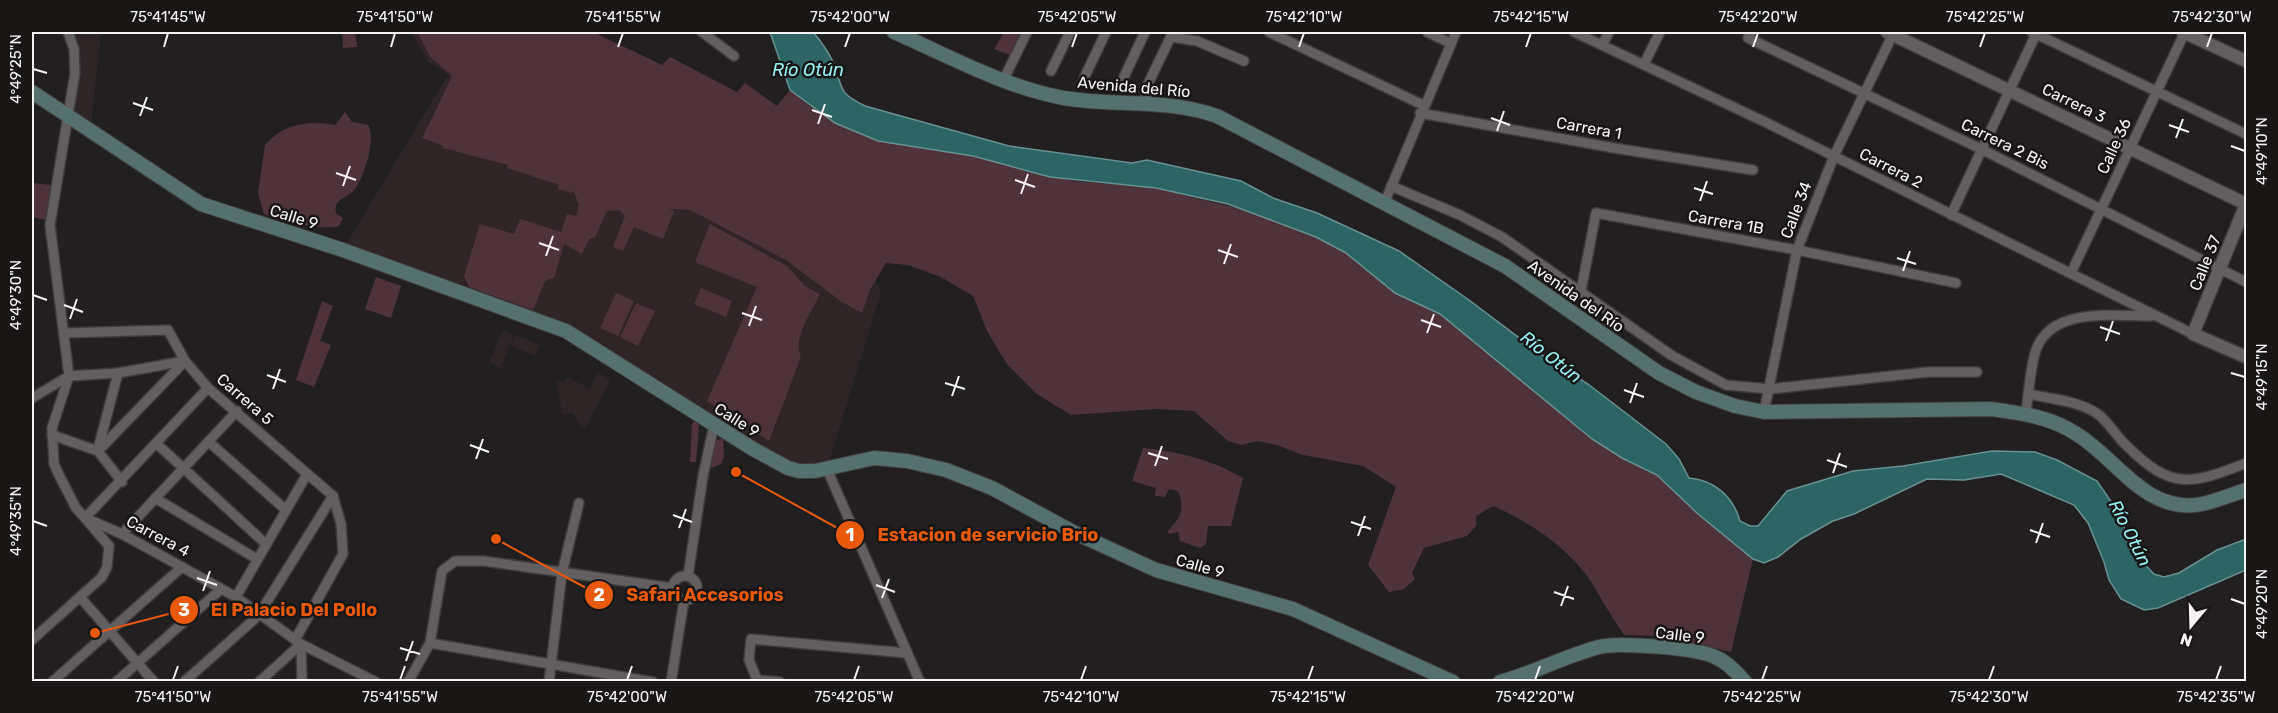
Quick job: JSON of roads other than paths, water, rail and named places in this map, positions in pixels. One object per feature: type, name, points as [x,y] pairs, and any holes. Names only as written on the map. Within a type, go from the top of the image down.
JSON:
[{"type":"main road","name":"Avenida del Río","points":[[894,32],[1003,81],[1064,98],[1177,105],[1217,116],[1505,266],[1659,373],[1696,392],[1735,406],[1764,412],[1990,409],[2026,414],[2058,423],[2080,435],[2146,493],[2171,503],[2201,504],[2247,490]]},
{"type":"main road","name":"Calle 9","points":[[32,92],[201,204],[343,250],[566,331],[714,425],[788,468],[806,472],[874,458],[907,461],[946,470],[992,488],[1073,532],[1150,568],[1293,609],[1454,681]]},
{"type":"main road","name":"Calle 9","points":[[1500,681],[1576,654],[1602,647],[1623,645],[1707,654],[1726,663],[1745,681]]},
{"type":"street","points":[[32,640],[102,577],[110,555],[109,546],[76,508],[54,464],[52,435],[54,418],[69,376],[50,225],[70,118],[75,58],[68,32]]},
{"type":"street","points":[[702,32],[734,56]]},
{"type":"street","points":[[1003,81],[1027,32]]},
{"type":"street","points":[[1052,71],[1070,32]]},
{"type":"street","points":[[1084,78],[1106,32]]},
{"type":"street","points":[[1122,81],[1145,32]]},
{"type":"street","name":"Carrera 1","points":[[1269,32],[1422,109],[1614,148],[1753,170]]},
{"type":"street","points":[[1426,32],[1450,43]]},
{"type":"street","points":[[1384,204],[1456,32]]},
{"type":"street","name":"Carrera 2","points":[[1574,32],[1833,156],[2193,334]]},
{"type":"street","points":[[1602,45],[1609,32]]},
{"type":"street","points":[[1644,64],[1660,32]]},
{"type":"street","name":"Carrera 3","points":[[1891,32],[2247,204]]},
{"type":"street","name":"Calle 34","points":[[1764,412],[1797,250],[1833,156],[1891,32]]},
{"type":"street","points":[[1951,215],[2010,91],[2035,32],[2247,134]]},
{"type":"street","points":[[2184,32],[2247,61]]},
{"type":"street","name":"Calle 36","points":[[2071,273],[2184,32]]},
{"type":"street","points":[[1145,104],[1148,84],[1172,34],[1197,41],[1244,61]]},
{"type":"street","name":"Carrera 2 Bis","points":[[1750,35],[2247,282]]},
{"type":"street","points":[[1391,186],[1460,215],[1502,237],[1671,355],[1712,379],[1744,388],[1770,389],[1928,372],[1977,372]]},
{"type":"street","name":"Calle 37","points":[[2193,334],[2247,204]]},
{"type":"street","name":"Carrera 1B","points":[[1581,291],[1596,213],[1956,282]]},
{"type":"street","points":[[2026,414],[2035,353],[2050,329],[2062,322],[2099,316],[2153,316]]},
{"type":"street","name":"Carrera 5","points":[[64,333],[168,330],[185,361],[208,388],[333,496]]},
{"type":"street","points":[[2193,334],[2247,357]]},
{"type":"street","points":[[32,398],[69,376],[117,373],[185,361]]},
{"type":"street","points":[[98,451],[185,361]]},
{"type":"street","points":[[98,451],[117,373]]},
{"type":"street","points":[[85,519],[208,388]]},
{"type":"street","points":[[2029,394],[2066,402],[2098,415],[2157,473],[2171,478],[2209,477],[2247,463]]},
{"type":"street","points":[[122,534],[237,411]]},
{"type":"street","points":[[688,576],[703,476],[714,425]]},
{"type":"street","points":[[52,435],[98,451],[122,482]]},
{"type":"street","points":[[209,442],[286,510]]},
{"type":"street","points":[[157,444],[266,544]]},
{"type":"street","points":[[827,469],[920,681]]},
{"type":"street","points":[[236,597],[307,474]]},
{"type":"street","points":[[259,681],[298,642],[343,554],[341,524],[333,496]]},
{"type":"street","points":[[184,681],[258,616],[333,496]]},
{"type":"street","points":[[154,498],[257,559]]},
{"type":"street","points":[[549,681],[562,573],[579,503]]},
{"type":"street","name":"Carrera 4","points":[[85,519],[122,534],[236,597],[258,616],[298,642],[376,681]]},
{"type":"street","points":[[408,681],[430,643],[439,582],[442,571],[448,564],[468,560],[484,561],[673,588]]},
{"type":"street","points":[[52,681],[182,567]]},
{"type":"street","points":[[688,576],[695,581],[697,592],[692,598],[684,600],[675,595],[673,588],[676,580],[688,576]]},
{"type":"street","points":[[117,681],[220,590]]},
{"type":"street","points":[[80,597],[154,681]]},
{"type":"street","points":[[671,681],[684,600]]},
{"type":"street","points":[[780,681],[758,681],[749,660],[751,639],[907,653]]},
{"type":"street","points":[[298,642],[302,681]]},
{"type":"street","points":[[430,643],[652,681]]},
{"type":"water","name":"Río Otún","points":[[770,32],[813,32],[832,60],[844,92],[865,106],[1009,146],[1132,163],[1147,160],[1241,181],[1273,198],[1317,213],[1399,251],[1542,355],[1588,384],[1666,444],[1679,459],[1689,478],[1707,482],[1721,491],[1733,504],[1740,521],[1750,526],[1758,526],[1787,491],[1853,471],[1903,466],[1992,451],[2035,452],[2057,460],[2097,481],[2117,510],[2136,555],[2154,574],[2164,577],[2179,573],[2217,550],[2246,539],[2246,570],[2158,608],[2144,610],[2121,599],[2109,580],[2088,523],[2074,505],[2001,474],[1964,480],[1927,479],[1854,514],[1833,521],[1801,539],[1778,557],[1764,563],[1753,559],[1698,514],[1657,475],[1622,458],[1592,439],[1440,314],[1395,293],[1346,253],[1316,237],[1228,204],[1156,188],[1050,177],[973,156],[878,141],[835,123],[790,90]]},
{"type":"place","name":"Estacion de servicio Brio","points":[[736,472]]},
{"type":"place","name":"Safari Accesorios","points":[[496,539]]},
{"type":"place","name":"El Palacio Del Pollo","points":[[95,633]]}]
